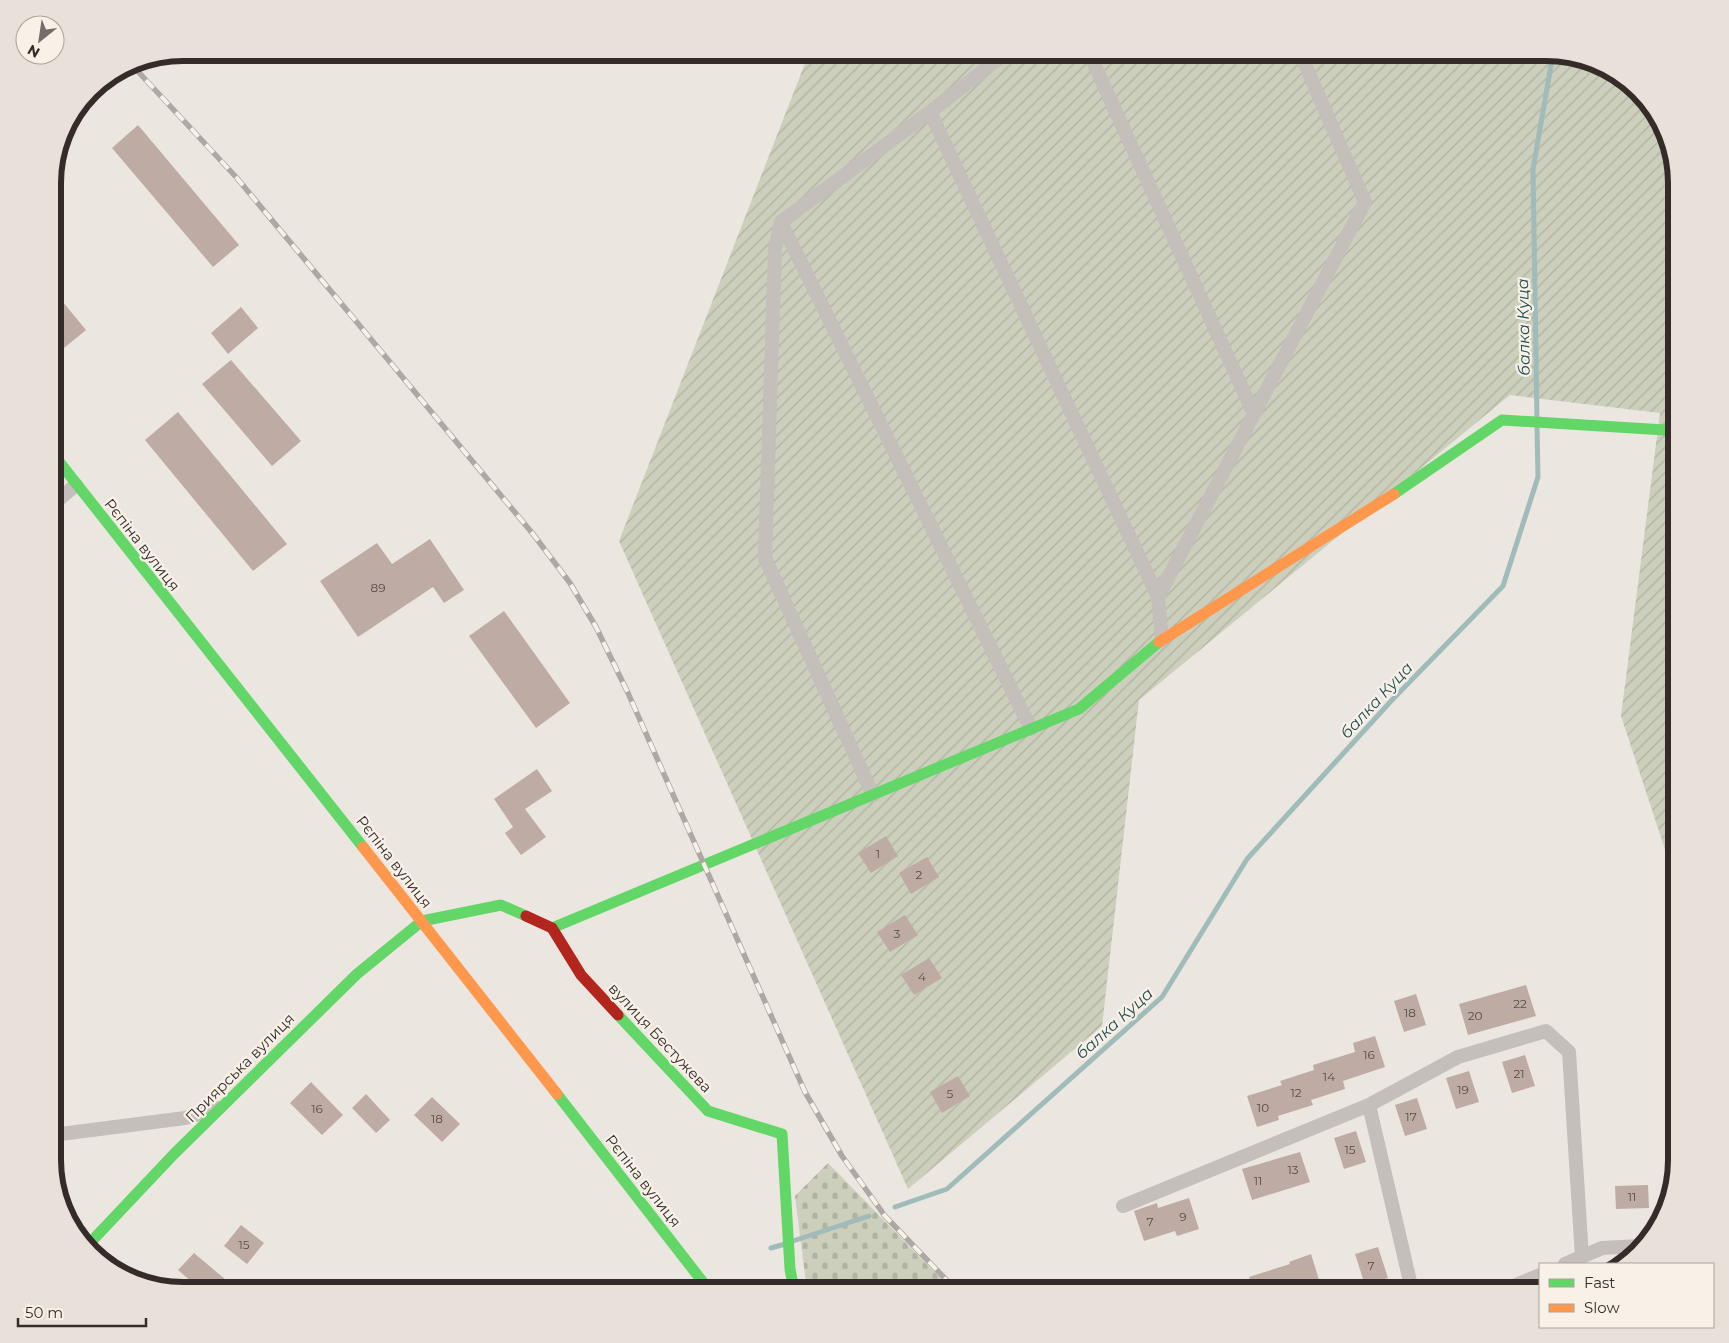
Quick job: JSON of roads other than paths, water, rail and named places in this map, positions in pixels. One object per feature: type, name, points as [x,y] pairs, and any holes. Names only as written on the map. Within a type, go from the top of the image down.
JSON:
[{"type":"street","points":[[873,795],[765,558],[775,248],[781,222],[930,112],[994,61]]},
{"type":"street","points":[[1093,61],[1254,414]]},
{"type":"street","points":[[1158,597],[1365,202],[1304,61]]},
{"type":"street","points":[[930,112],[1158,597],[1162,640]]},
{"type":"street","points":[[781,222],[1032,729]]},
{"type":"street","points":[[422,921],[502,904],[552,928],[1080,709],[1162,640],[1374,507],[1502,420],[1665,430],[1668,432]]},
{"type":"street","name":"Рєпіна вулиця","points":[[62,466],[422,921],[703,1282]]},
{"type":"street","points":[[62,497],[76,485]]},
{"type":"street","name":"Приярська вулиця","points":[[92,1240],[222,1107],[357,974],[422,921]]},
{"type":"street","name":"вулиця Бестужева","points":[[552,928],[581,975],[708,1111],[782,1134],[788,1250],[793,1282]]},
{"type":"street","points":[[1123,1206],[1368,1105],[1458,1057],[1546,1032],[1570,1052],[1582,1257]]},
{"type":"street","points":[[1368,1105],[1410,1282]]},
{"type":"street","points":[[62,1134],[185,1118],[222,1107]]},
{"type":"street","points":[[1567,1263],[1602,1248],[1630,1247]]},
{"type":"street","points":[[1523,1282],[1539,1275]]},
{"type":"waterway","name":"балка Куца","points":[[1537,418],[1533,169],[1552,62]]},
{"type":"waterway","name":"балка Куца","points":[[895,1207],[947,1189],[1162,997],[1247,859],[1392,700],[1503,586],[1538,477],[1537,427]]},
{"type":"waterway","name":"балка Куца","points":[[793,1241],[869,1216]]},
{"type":"waterway","name":"балка Куца","points":[[771,1248],[785,1244]]},
{"type":"railway","points":[[137,71],[236,177],[533,534],[570,583],[596,627],[628,693],[805,1092],[842,1156],[885,1216],[948,1282]]}]
